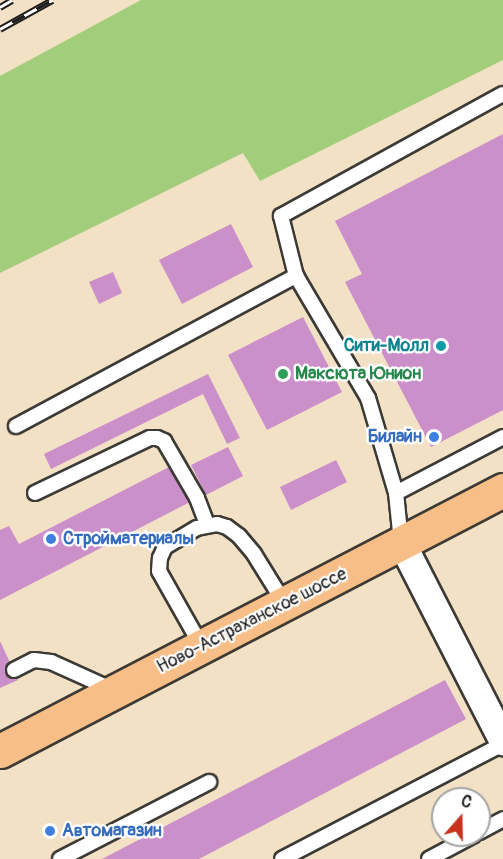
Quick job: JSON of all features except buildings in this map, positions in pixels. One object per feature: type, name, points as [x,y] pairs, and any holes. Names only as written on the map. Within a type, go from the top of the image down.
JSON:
[{"type":"main road","name":"Ново-Астраханское шоссе","points":[[0,751],[503,490]]},
{"type":"street","points":[[401,542],[503,742]]},
{"type":"lane","points":[[401,542],[396,493],[368,398],[296,276],[280,216],[503,94]]},
{"type":"lane","points":[[16,426],[296,276]]},
{"type":"lane","points":[[396,493],[503,437]]},
{"type":"lane","points":[[35,493],[150,438],[157,438],[164,441],[196,498],[207,524]]},
{"type":"lane","points":[[202,647],[159,571],[165,547],[207,524],[227,527],[240,536],[285,604]]},
{"type":"lane","points":[[14,670],[34,660],[51,662],[116,691]]},
{"type":"lane","points":[[282,859],[503,742]]},
{"type":"lane","points":[[60,859],[209,782]]},
{"type":"lane","points":[[429,859],[452,847]]},
{"type":"green space","points":[[141,0],[503,0],[503,60],[260,181],[243,153],[0,273],[0,76]]},
{"type":"railway","points":[[0,7],[12,0]]},
{"type":"railway","points":[[0,29],[52,0]]},
{"type":"place","name":"Сити-Молл","points":[[441,346]]},
{"type":"place","name":"Максюта Юнион","points":[[283,374]]},
{"type":"place","name":"Билайн","points":[[434,437]]},
{"type":"place","name":"Стройматериалы","points":[[51,539]]},
{"type":"place","name":"Автомагазин","points":[[50,831]]}]
